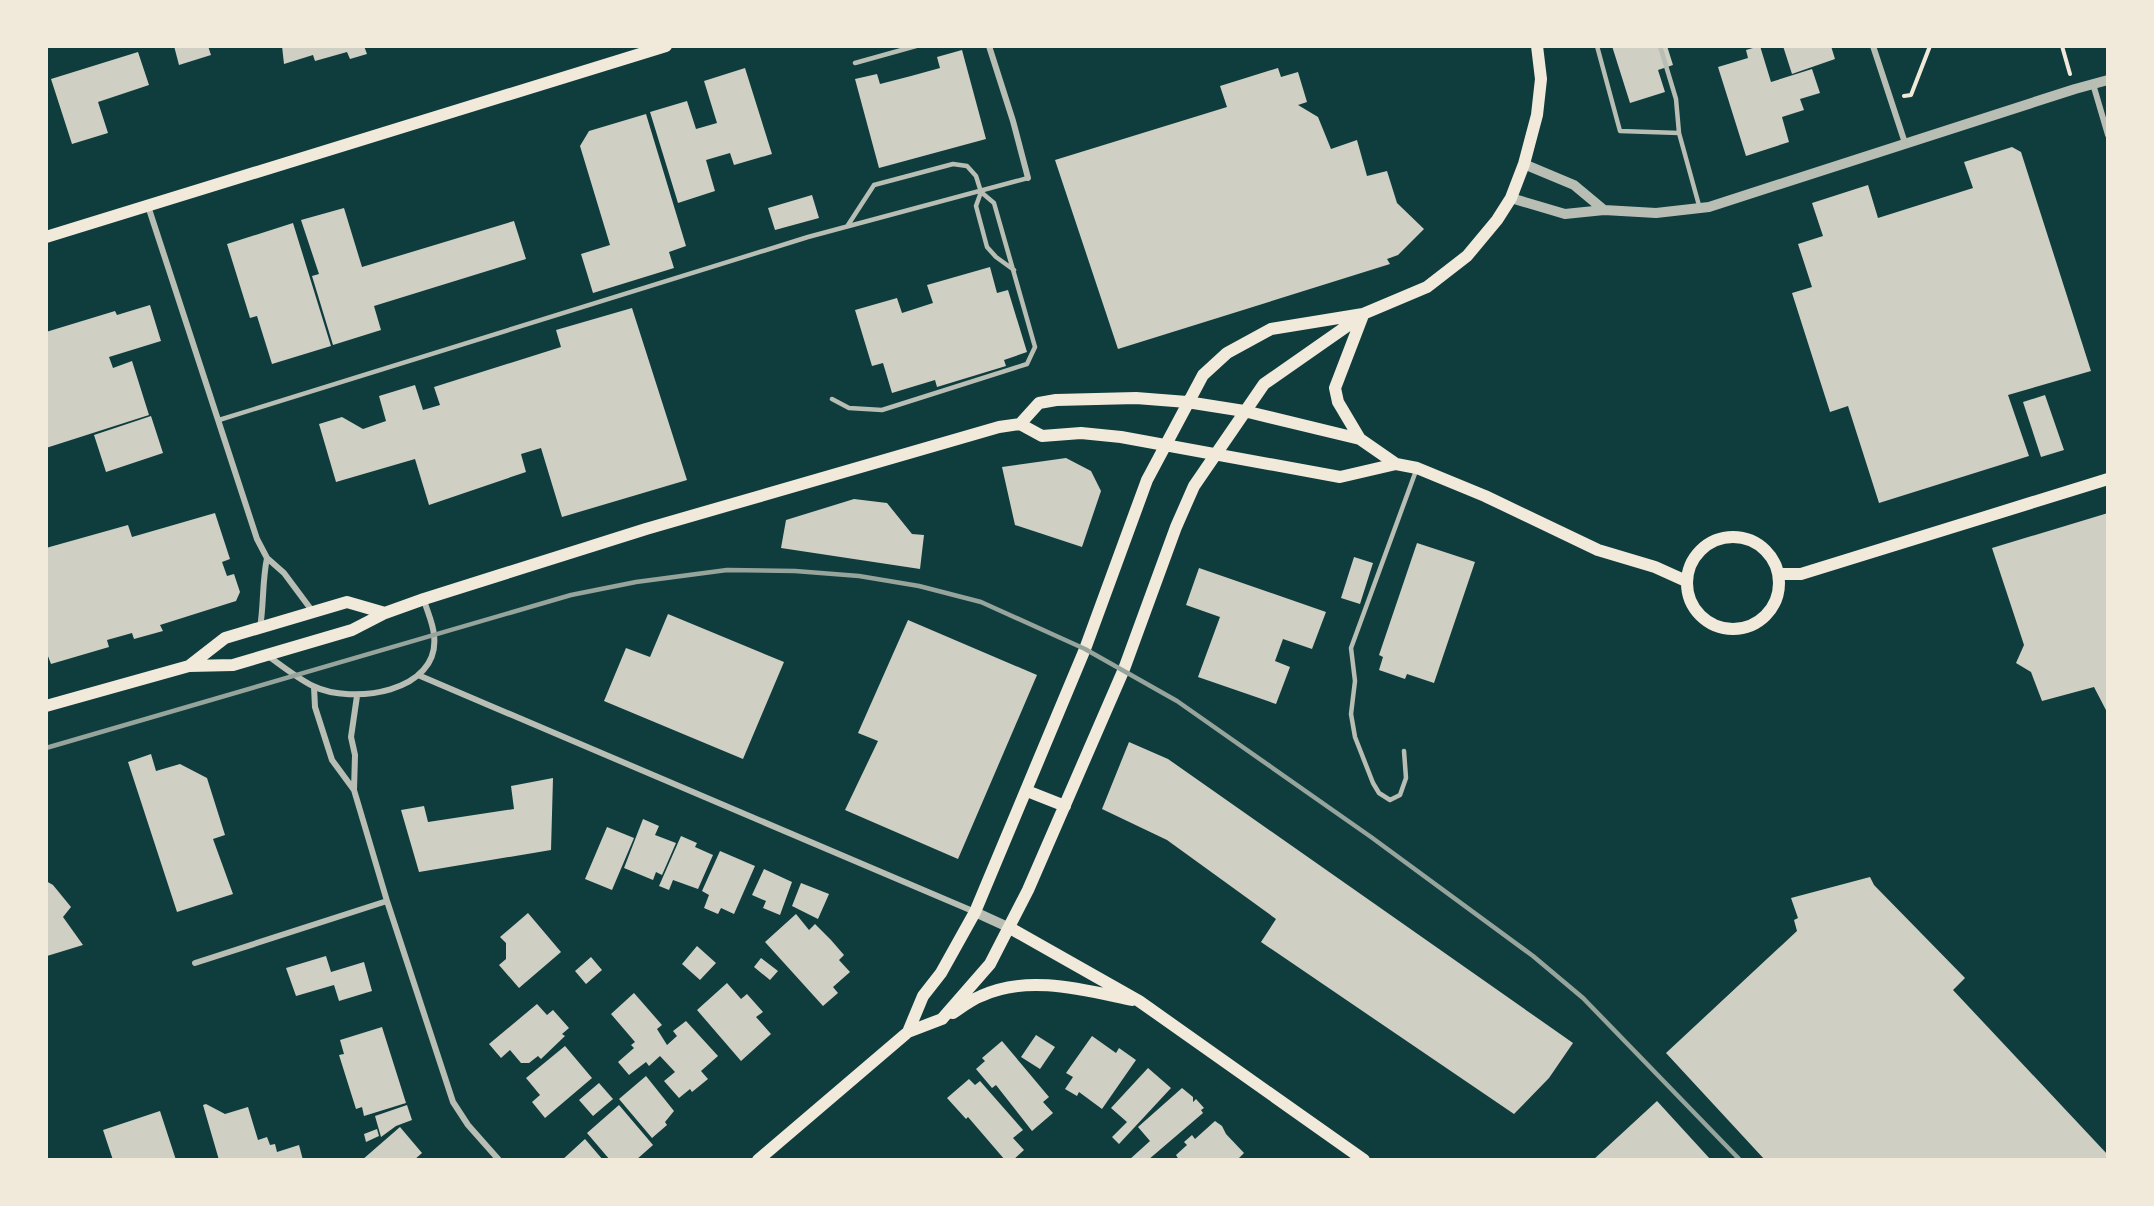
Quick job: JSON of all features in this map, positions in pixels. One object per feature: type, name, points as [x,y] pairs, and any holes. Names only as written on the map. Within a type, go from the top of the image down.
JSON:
[{"type":"main road","points":[[46,237],[666,46]]},
{"type":"main road","points":[[942,1019],[990,964],[1010,928],[1124,669],[1176,527],[1194,486],[1264,384],[1363,314],[1427,287],[1482,240],[1511,198],[1524,164],[1537,115],[1541,79],[1537,46]]},
{"type":"main road","points":[[908,1032],[923,996],[941,973],[975,912],[1085,649],[1133,513],[1165,444],[1205,373],[1227,353],[1271,329],[1363,314]]},
{"type":"main road","points":[[1363,314],[1335,388],[1338,402],[1360,438],[1396,464]]},
{"type":"main road","points":[[1020,424],[1039,403],[1056,400],[1136,398],[1187,402],[1244,411],[1360,438]]},
{"type":"main road","points":[[46,706],[189,666],[233,664],[267,655],[352,630],[385,613],[424,599],[646,529],[999,427],[1020,424],[1042,436],[1082,433],[1165,444],[1340,477],[1396,464],[1417,468],[1485,496],[1598,550],[1655,567],[1686,581]]},
{"type":"main road","points":[[1779,574],[1801,574],[2108,478]]},
{"type":"main road","points":[[1737,536],[1756,542],[1772,555],[1779,574],[1779,594],[1770,612],[1755,624],[1736,630],[1716,627],[1700,617],[1689,600],[1686,581],[1690,563],[1702,548],[1718,538],[1737,536]]},
{"type":"main road","points":[[189,666],[225,638],[347,602],[385,613]]},
{"type":"main road","points":[[1027,791],[1065,806]]},
{"type":"main road","points":[[1010,928],[1139,1001],[1364,1160]]},
{"type":"main road","points":[[758,1160],[908,1032],[942,1019],[981,995],[1006,987],[1065,986],[1139,1001]]},
{"type":"street","points":[[989,46],[1028,178]]},
{"type":"street","points":[[1873,46],[1905,143]]},
{"type":"street","points":[[1511,198],[1565,214],[1604,210],[1656,213],[1700,209],[1742,198],[2074,89],[2108,81]]},
{"type":"street","points":[[2093,84],[2108,135]]},
{"type":"street","points":[[1524,164],[1574,185],[1604,210]]},
{"type":"street","points":[[148,206],[257,539],[267,558],[284,573],[313,612]]},
{"type":"street","points":[[260,628],[264,604],[262,580],[267,558]]},
{"type":"street","points":[[267,655],[314,687],[357,696],[396,688],[418,675],[430,660],[435,636],[424,599]]},
{"type":"street","points":[[418,675],[1010,928]]},
{"type":"street","points":[[314,687],[315,707],[332,760],[354,790]]},
{"type":"street","points":[[357,696],[351,736],[355,755],[354,790],[387,901],[453,1102],[468,1125],[499,1160]]},
{"type":"street","points":[[195,963],[387,901]]},
{"type":"lane","points":[[855,63],[916,46]]},
{"type":"lane","points":[[1597,46],[1620,131],[1679,133]]},
{"type":"lane","points":[[1660,46],[1676,99],[1679,133],[1700,209]]},
{"type":"lane","points":[[832,399],[849,408],[882,410],[1027,364],[1035,347],[994,203],[981,192],[976,176],[967,166],[944,165],[874,185],[848,225]]},
{"type":"lane","points":[[219,420],[848,225],[1028,178]]},
{"type":"lane","points":[[981,192],[976,206],[987,247],[1014,270]]},
{"type":"lane","points":[[1404,751],[1406,778],[1400,795],[1390,800],[1379,793],[1373,783],[1355,737],[1351,714],[1355,681],[1351,648],[1417,468]]},
{"type":"path","points":[[1889,98],[1911,95],[1930,46]]},
{"type":"path","points":[[2062,46],[2074,89]]},
{"type":"building","points":[[174,46],[208,46],[211,55],[179,65]]},
{"type":"building","points":[[282,46],[364,46],[367,54],[350,59],[347,52],[315,61],[313,55],[284,64]]},
{"type":"building","points":[[1612,46],[1667,46],[1673,65],[1658,70],[1665,92],[1630,103]]},
{"type":"building","points":[[1760,46],[1771,82],[1812,69],[1820,93],[1800,99],[1804,110],[1782,117],[1789,142],[1746,156],[1718,67],[1748,58],[1746,50]]},
{"type":"building","points":[[1783,46],[1831,46],[1835,59],[1792,74]]},
{"type":"building","points":[[962,50],[986,139],[879,168],[855,79],[877,74],[880,84],[911,76],[940,68],[937,57]]},
{"type":"building","points":[[138,52],[149,85],[98,102],[108,133],[72,144],[51,79]]},
{"type":"building","points":[[745,68],[772,154],[734,165],[730,153],[706,160],[715,191],[678,203],[650,112],[687,101],[696,129],[717,123],[704,81]]},
{"type":"building","points":[[1278,68],[1281,77],[1298,72],[1307,102],[1298,105],[1318,117],[1331,149],[1357,140],[1367,176],[1387,171],[1397,203],[1424,229],[1398,255],[1387,259],[1390,264],[1118,349],[1055,160],[1227,107],[1220,86]]},
{"type":"building","points":[[646,114],[686,246],[669,252],[674,268],[593,293],[581,254],[610,245],[580,146],[589,131]]},
{"type":"building","points":[[2012,147],[2021,152],[2091,371],[2008,395],[2029,456],[1879,503],[1848,406],[1830,412],[1792,293],[1812,287],[1798,244],[1823,236],[1812,203],[1868,185],[1878,218],[1973,188],[1964,162]]},
{"type":"building","points":[[812,195],[819,218],[775,230],[768,208]]},
{"type":"building","points":[[344,208],[362,267],[514,221],[526,259],[374,306],[381,330],[333,345],[312,276],[319,274],[301,220]]},
{"type":"building","points":[[293,223],[331,346],[272,364],[257,316],[250,318],[227,244]]},
{"type":"building","points":[[990,267],[997,293],[1008,290],[1027,352],[1004,360],[1006,366],[937,387],[935,380],[892,393],[883,363],[872,366],[855,310],[897,298],[902,313],[933,303],[927,285]]},
{"type":"building","points":[[150,305],[161,341],[109,357],[113,368],[132,361],[149,415],[46,448],[46,332],[115,311],[117,315]]},
{"type":"building","points":[[632,308],[687,480],[562,517],[541,448],[521,454],[526,472],[429,505],[415,459],[336,482],[319,424],[342,417],[363,429],[386,421],[379,396],[415,385],[423,410],[440,405],[434,387],[561,347],[556,330]]},
{"type":"building","points":[[2045,395],[2064,450],[2041,457],[2023,402]]},
{"type":"building","points":[[151,416],[163,453],[106,472],[94,435]]},
{"type":"building","points":[[1066,458],[1091,471],[1101,491],[1082,547],[1015,525],[1002,467]]},
{"type":"building","points":[[854,499],[887,503],[912,534],[924,535],[920,569],[781,548],[786,520]]},
{"type":"building","points":[[215,513],[230,559],[222,562],[227,576],[234,574],[240,592],[236,601],[160,625],[163,631],[134,639],[132,633],[107,640],[109,647],[51,664],[46,651],[46,548],[128,525],[132,537]]},
{"type":"building","points":[[2108,513],[2108,714],[2094,687],[2042,701],[2031,672],[2016,663],[2024,645],[1992,548]]},
{"type":"building","points":[[1417,543],[1475,562],[1434,683],[1407,674],[1405,679],[1379,670],[1383,657],[1379,655]]},
{"type":"building","points":[[1354,557],[1373,563],[1360,604],[1341,598]]},
{"type":"building","points":[[1199,568],[1326,612],[1312,649],[1283,639],[1275,661],[1290,667],[1276,704],[1198,677],[1220,617],[1186,605]]},
{"type":"building","points":[[668,614],[784,662],[743,759],[604,701],[626,648],[650,657]]},
{"type":"building","points":[[908,620],[1037,675],[958,859],[845,810],[878,741],[858,733]]},
{"type":"building","points":[[1129,742],[1168,759],[1573,1043],[1549,1078],[1514,1114],[1261,942],[1276,919],[1167,840],[1102,809]]},
{"type":"building","points":[[151,754],[156,771],[180,764],[207,778],[225,835],[213,839],[233,894],[177,912],[128,762]]},
{"type":"building","points":[[553,778],[551,850],[419,872],[401,810],[424,806],[428,822],[514,809],[511,786]]},
{"type":"building","points":[[643,819],[659,826],[655,835],[676,843],[662,875],[656,872],[653,880],[624,868]]},
{"type":"building","points":[[607,827],[634,838],[612,890],[585,879]]},
{"type":"building","points":[[681,836],[697,843],[695,847],[713,855],[698,889],[673,880],[669,890],[659,886]]},
{"type":"building","points":[[720,851],[755,866],[734,914],[721,908],[718,914],[704,908],[709,895],[702,891]]},
{"type":"building","points":[[764,869],[792,882],[780,915],[763,908],[766,901],[752,895]]},
{"type":"building","points":[[1870,877],[1874,885],[1965,978],[1953,990],[2108,1155],[2108,1160],[1765,1160],[1666,1053],[1797,931],[1794,920],[1798,918],[1791,898]]},
{"type":"building","points":[[46,881],[53,885],[71,907],[63,917],[83,945],[47,956]]},
{"type":"building","points":[[801,883],[829,894],[818,919],[792,906]]},
{"type":"building","points":[[528,913],[561,952],[519,988],[499,965],[506,959],[506,943],[500,937]]},
{"type":"building","points":[[796,914],[809,930],[815,924],[831,940],[844,955],[839,960],[850,972],[833,987],[838,993],[823,1006],[765,942]]},
{"type":"building","points":[[697,946],[716,963],[700,980],[682,964]]},
{"type":"building","points":[[326,956],[331,972],[364,962],[372,991],[339,1001],[334,985],[296,996],[286,968]]},
{"type":"building","points":[[591,957],[602,970],[586,984],[575,971]]},
{"type":"building","points":[[761,958],[778,971],[770,980],[754,967]]},
{"type":"building","points":[[727,983],[741,999],[747,994],[763,1012],[756,1017],[771,1034],[741,1061],[697,1010]]},
{"type":"building","points":[[634,993],[662,1025],[657,1029],[667,1045],[677,1036],[673,1031],[686,1021],[718,1056],[701,1071],[708,1079],[692,1092],[690,1089],[679,1098],[664,1081],[675,1072],[660,1056],[649,1066],[646,1062],[629,1075],[618,1062],[634,1048],[631,1045],[635,1042],[611,1014]]},
{"type":"building","points":[[537,1004],[547,1015],[553,1010],[569,1028],[562,1034],[565,1036],[541,1059],[538,1056],[529,1063],[521,1063],[510,1050],[501,1058],[489,1044]]},
{"type":"building","points":[[382,1027],[406,1103],[364,1116],[362,1107],[356,1109],[339,1055],[344,1054],[340,1040]]},
{"type":"building","points":[[1036,1035],[1055,1047],[1040,1069],[1021,1057]]},
{"type":"building","points":[[1092,1036],[1116,1053],[1119,1048],[1136,1060],[1102,1109],[1079,1092],[1077,1096],[1065,1089],[1073,1077],[1066,1073]]},
{"type":"building","points":[[1002,1041],[1049,1097],[1043,1102],[1053,1113],[1032,1131],[996,1085],[992,1088],[976,1069],[985,1061],[982,1058]]},
{"type":"building","points":[[565,1046],[592,1078],[545,1118],[532,1102],[540,1095],[526,1078]]},
{"type":"building","points":[[1148,1068],[1171,1088],[1119,1144],[1112,1137],[1127,1122],[1111,1108]]},
{"type":"building","points":[[646,1076],[674,1111],[665,1122],[667,1125],[652,1138],[619,1099]]},
{"type":"building","points":[[969,1079],[975,1085],[980,1081],[1023,1130],[1013,1138],[1024,1150],[1013,1160],[1005,1160],[968,1117],[966,1119],[947,1098]]},
{"type":"building","points":[[599,1083],[613,1099],[593,1116],[579,1100]]},
{"type":"building","points":[[1182,1088],[1193,1097],[1193,1102],[1196,1099],[1204,1108],[1201,1110],[1203,1113],[1148,1160],[1129,1160],[1150,1141],[1138,1127]]},
{"type":"building","points":[[1657,1101],[1711,1160],[1593,1160]]},
{"type":"building","points":[[206,1104],[225,1114],[248,1107],[258,1140],[267,1137],[270,1145],[275,1144],[277,1152],[299,1145],[303,1160],[219,1160],[203,1105]]},
{"type":"building","points":[[407,1105],[412,1120],[396,1126],[381,1137],[375,1116]]},
{"type":"building","points":[[619,1105],[653,1145],[636,1160],[610,1160],[587,1133]]},
{"type":"building","points":[[160,1111],[176,1160],[113,1160],[103,1130]]},
{"type":"building","points":[[1215,1121],[1222,1126],[1226,1134],[1244,1153],[1237,1160],[1179,1160],[1176,1155],[1187,1145],[1184,1142],[1192,1135],[1195,1139]]},
{"type":"building","points":[[400,1127],[422,1153],[414,1160],[362,1160]]},
{"type":"building","points":[[377,1129],[379,1136],[366,1142],[364,1134]]},
{"type":"building","points":[[585,1139],[603,1160],[562,1160]]},
{"type":"railway","points":[[46,748],[571,595],[636,582],[727,570],[795,571],[859,576],[919,586],[981,602],[1085,649],[1177,701],[1371,837],[1533,956],[1583,998],[1740,1160]]}]
